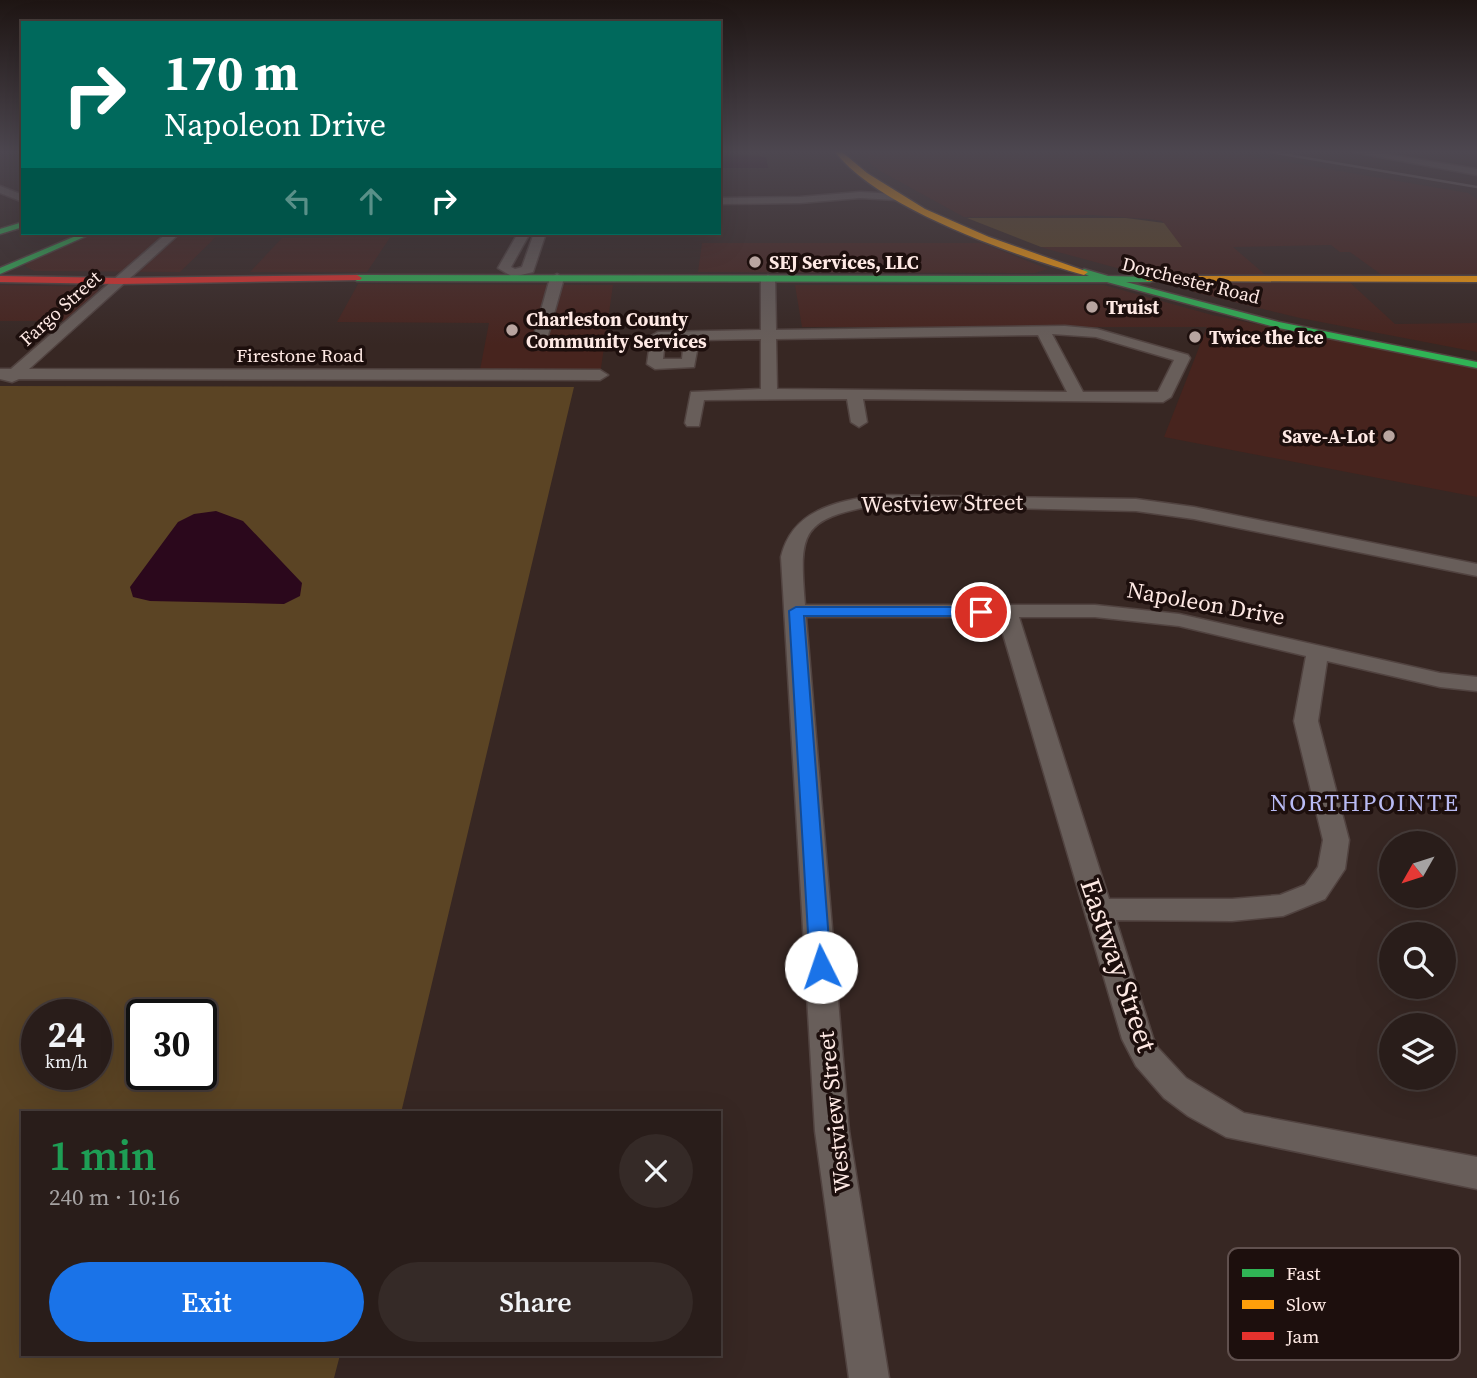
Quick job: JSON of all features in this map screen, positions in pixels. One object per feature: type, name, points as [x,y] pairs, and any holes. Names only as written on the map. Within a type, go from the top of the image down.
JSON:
[{"type":"main road","name":"Dorchester Road","points":[[936,216],[959,228],[1096,277],[1365,346],[1477,365]]},
{"type":"main road","name":"Dorchester Road","points":[[959,216],[1043,250],[1135,278],[1370,338],[1477,356]]},
{"type":"main road","points":[[0,232],[21,230]]},
{"type":"main road","points":[[0,248],[21,234]]},
{"type":"main road","points":[[0,275],[85,235]]},
{"type":"main road","points":[[0,275],[122,279],[512,275],[557,278],[768,279],[1477,279]]},
{"type":"street","name":"Fargo Street","points":[[7,378],[172,235]]},
{"type":"street","points":[[523,235],[504,268],[512,275],[528,269],[539,235]]},
{"type":"street","points":[[538,346],[557,278]]},
{"type":"street","points":[[768,279],[769,394]]},
{"type":"street","points":[[1043,331],[1078,398]]},
{"type":"street","points":[[692,335],[1043,331],[1097,333],[1183,358],[1163,397],[697,395],[693,423]]},
{"type":"street","name":"Firestone Road","points":[[7,378],[600,375]]},
{"type":"street","points":[[853,395],[859,422]]},
{"type":"street","name":"Westview Street","points":[[869,1378],[832,1131],[792,541],[804,526],[823,514],[848,505],[877,500],[1074,502],[1136,505],[1194,513],[1477,570]]},
{"type":"street","name":"Napoleon Drive","points":[[796,611],[1096,611],[1139,614],[1318,650],[1440,680],[1477,684]]},
{"type":"street","name":"Eastway Street","points":[[1007,612],[1138,1039],[1160,1073],[1200,1106],[1238,1127],[1477,1173]]},
{"type":"street","points":[[1098,909],[1232,910],[1283,905],[1315,892],[1331,869],[1336,841],[1306,721],[1318,650]]},
{"type":"shaded area","points":[[1110,216],[1477,216],[1477,279],[1386,278],[1350,252],[1340,252],[1331,245],[1233,247],[1269,278],[1345,278],[1395,324],[1477,323],[1477,352],[1300,318],[1194,292],[1187,287],[1041,247],[1181,247],[1162,221]]},
{"type":"shaded area","points":[[967,218],[1126,218],[1164,223],[1182,247],[1041,247]]},
{"type":"shaded area","points":[[92,235],[218,235],[180,272],[34,271],[25,266],[28,262]]},
{"type":"shaded area","points":[[336,235],[392,235],[367,272],[250,272],[282,238],[333,238]]},
{"type":"shaded area","points":[[702,243],[982,243],[1048,269],[1035,273],[698,272]]},
{"type":"shaded area","points":[[358,284],[613,285],[600,375],[479,375],[489,323],[337,322]]},
{"type":"shaded area","points":[[0,285],[98,287],[97,301],[74,321],[0,321]]},
{"type":"shaded area","points":[[795,285],[1104,285],[1212,315],[1477,369],[1477,497],[1164,437],[1207,327],[802,327]]},
{"type":"shaded area","points":[[0,386],[574,387],[401,1111],[21,1111],[21,1356],[340,1356],[334,1378],[0,1378]]},
{"type":"shaded area","points":[[216,511],[243,521],[302,583],[300,596],[284,604],[150,601],[133,597],[130,587],[178,522],[194,514]]},
{"type":"traffic: fast","points":[[0,232],[21,225]]},
{"type":"traffic: fast","points":[[0,271],[84,235]]},
{"type":"traffic: fast","points":[[1084,272],[1279,325],[1477,365]]},
{"type":"traffic: fast","points":[[357,278],[1150,279]]},
{"type":"traffic: slow","points":[[933,216],[1018,251],[1084,272]]},
{"type":"traffic: slow","points":[[1150,279],[1477,279]]},
{"type":"traffic: jam","points":[[0,279],[119,281],[357,278]]},
{"type":"place","name":"SEJ Services, LLC","points":[[755,262]]},
{"type":"place","name":"Truist","points":[[1092,307]]},
{"type":"place","name":"Charleston County Community Services","points":[[512,330]]},
{"type":"place","name":"Twice the Ice","points":[[1195,337]]},
{"type":"place","name":"Save-A-Lot","points":[[1389,436]]},
{"type":"district","name":"NORTHPOINTE","points":[[1365,802]]},
{"type":"route","points":[[821,967],[796,611],[981,612]]}]
